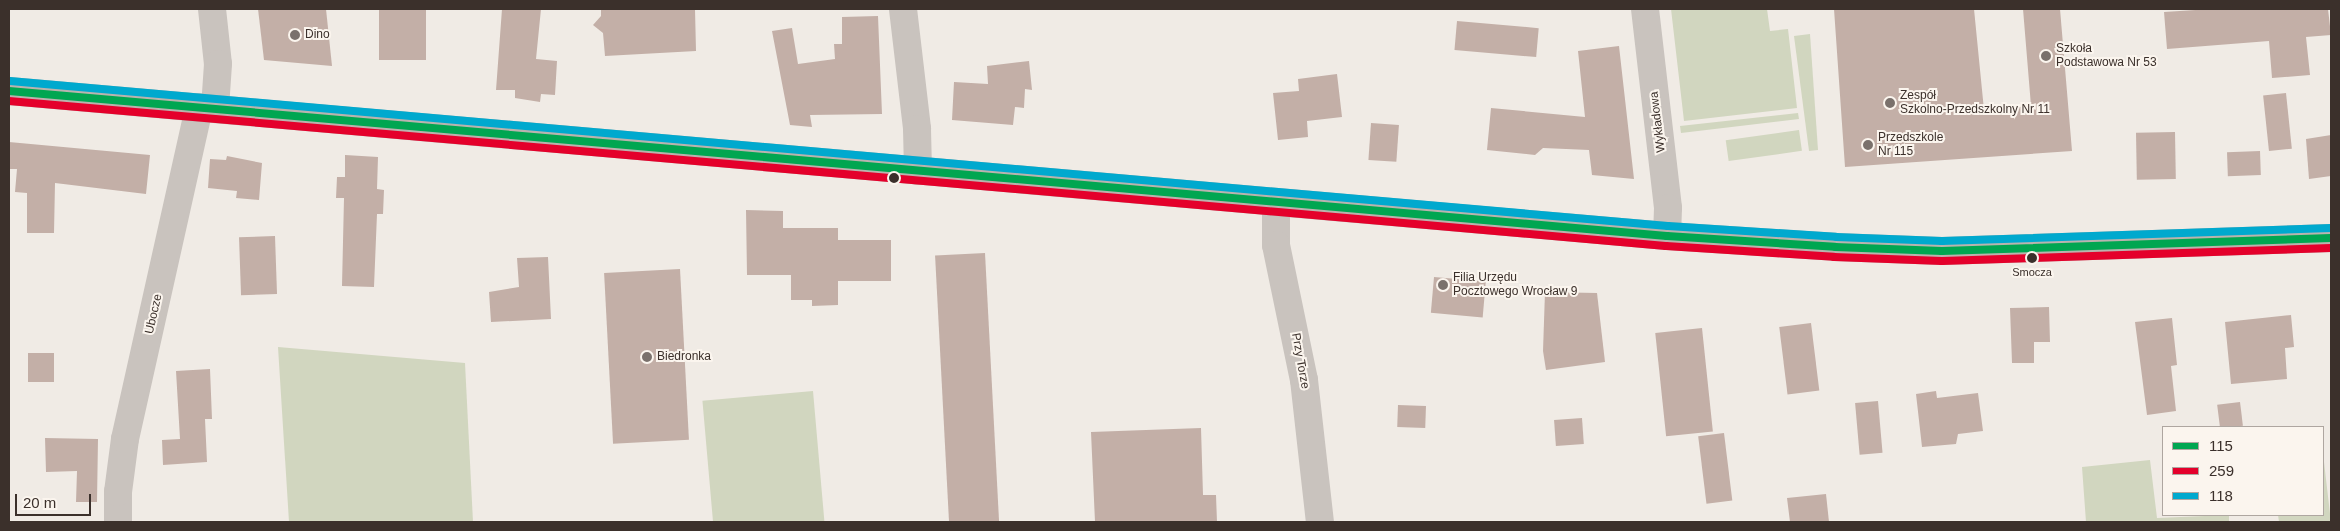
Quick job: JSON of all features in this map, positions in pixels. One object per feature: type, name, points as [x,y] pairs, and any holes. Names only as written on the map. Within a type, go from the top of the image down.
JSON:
[{"type":"main road","points":[[9,91],[1667,236],[1942,252],[2331,238]]},
{"type":"street","name":"Ubocze","points":[[118,522],[118,492],[125,439],[218,64],[212,9]]},
{"type":"street","points":[[903,9],[918,129],[918,170]]},
{"type":"street","name":"Wykładowa","points":[[1645,9],[1668,208],[1667,236]]},
{"type":"street","name":"Przy Torze","points":[[1276,202],[1276,245],[1304,380],[1320,522]]},
{"type":"green space","points":[[1671,9],[1767,9],[1770,31],[1788,29],[1797,108],[1684,121]]},
{"type":"green space","points":[[1810,34],[1818,150],[1809,151],[1794,36]]},
{"type":"green space","points":[[1798,113],[1799,119],[1681,133],[1680,126]]},
{"type":"green space","points":[[1799,130],[1802,151],[1729,161],[1726,140]]},
{"type":"green space","points":[[278,347],[465,363],[473,522],[289,522]]},
{"type":"green space","points":[[813,391],[824,522],[713,522],[702,401]]},
{"type":"green space","points":[[2150,460],[2157,518],[2229,516],[2229,522],[2086,522],[2082,467]]},
{"type":"green space","points":[[2325,471],[2331,522],[2279,522],[2278,516],[2325,516]]},
{"type":"building","name":"Dino","points":[[258,9],[326,9],[332,66],[264,60]]},
{"type":"building","points":[[379,9],[426,9],[426,60],[379,60]]},
{"type":"building","points":[[502,9],[541,9],[536,59],[557,61],[555,95],[541,94],[540,102],[515,98],[515,90],[496,90]]},
{"type":"building","points":[[601,9],[695,9],[696,51],[605,56],[603,33],[593,25],[601,16]]},
{"type":"building","points":[[1834,9],[1974,9],[1984,110],[2031,106],[2023,9],[2060,9],[2072,151],[1845,167]]},
{"type":"building","points":[[2211,9],[2328,9],[2331,35],[2306,37],[2310,75],[2272,78],[2269,41],[2167,49],[2164,12]]},
{"type":"building","points":[[878,16],[882,114],[810,115],[812,127],[790,125],[772,31],[792,28],[798,64],[835,59],[834,44],[842,44],[842,17]]},
{"type":"building","points":[[1457,21],[1539,28],[1536,57],[1454,50]]},
{"type":"building","points":[[1619,46],[1634,179],[1592,175],[1589,150],[1543,148],[1535,155],[1487,150],[1491,108],[1585,117],[1578,51]]},
{"type":"building","points":[[1029,61],[1032,90],[1025,89],[1024,108],[1015,107],[1013,125],[952,120],[954,82],[988,84],[987,66]]},
{"type":"building","points":[[1337,74],[1342,117],[1307,121],[1308,137],[1278,140],[1273,93],[1299,91],[1298,79]]},
{"type":"building","points":[[2286,93],[2292,149],[2269,151],[2263,95]]},
{"type":"building","points":[[1371,123],[1399,125],[1396,162],[1368,160]]},
{"type":"building","points":[[2175,132],[2176,179],[2137,180],[2136,133]]},
{"type":"building","points":[[2331,135],[2331,176],[2309,179],[2306,139]]},
{"type":"building","points":[[9,142],[150,155],[146,194],[55,183],[54,233],[27,233],[27,193],[15,192],[17,169],[9,169]]},
{"type":"building","points":[[2260,151],[2261,175],[2228,176],[2227,152]]},
{"type":"building","points":[[345,155],[378,157],[377,189],[384,190],[383,214],[377,214],[374,287],[342,286],[344,198],[336,198],[337,177],[345,177]]},
{"type":"building","points":[[227,156],[262,163],[259,200],[236,198],[237,191],[208,188],[210,159],[226,160]]},
{"type":"building","points":[[746,210],[783,211],[783,228],[838,228],[838,240],[891,240],[891,281],[838,281],[838,305],[812,306],[812,300],[791,300],[791,275],[747,275]]},
{"type":"building","points":[[275,236],[277,294],[241,295],[239,237]]},
{"type":"building","points":[[985,253],[999,522],[949,522],[935,256]]},
{"type":"building","points":[[548,257],[551,319],[491,322],[489,292],[519,287],[517,258]]},
{"type":"building","name":"Biedronka","points":[[680,269],[689,440],[613,444],[604,273]]},
{"type":"building","points":[[1434,277],[1486,282],[1483,317],[1431,313]]},
{"type":"building","points":[[1545,292],[1597,293],[1605,362],[1546,370],[1543,351]]},
{"type":"building","points":[[2049,307],[2050,342],[2034,342],[2034,363],[2012,363],[2010,308]]},
{"type":"building","points":[[2291,315],[2294,347],[2285,348],[2287,379],[2231,384],[2225,322]]},
{"type":"building","points":[[2172,318],[2177,365],[2171,366],[2176,411],[2147,415],[2135,322]]},
{"type":"building","points":[[1811,323],[1819,390],[1788,394],[1779,327]]},
{"type":"building","points":[[1702,328],[1713,431],[1666,436],[1655,333]]},
{"type":"building","points":[[28,353],[54,353],[54,382],[28,382]]},
{"type":"building","points":[[210,369],[212,419],[205,419],[207,462],[163,465],[162,440],[180,439],[176,371]]},
{"type":"building","points":[[1936,391],[1937,398],[1978,393],[1983,431],[1958,434],[1956,444],[1922,447],[1916,394]]},
{"type":"building","points":[[1878,401],[1883,453],[1860,455],[1855,403]]},
{"type":"building","points":[[2240,402],[2243,426],[2220,426],[2217,405]]},
{"type":"building","points":[[1398,405],[1426,406],[1425,428],[1397,427]]},
{"type":"building","points":[[1582,418],[1584,444],[1556,446],[1554,420]]},
{"type":"building","points":[[1201,428],[1203,495],[1216,495],[1217,522],[1095,522],[1091,432]]},
{"type":"building","points":[[1724,433],[1732,500],[1706,504],[1698,436]]},
{"type":"building","points":[[45,438],[98,439],[97,502],[76,502],[77,471],[46,472]]},
{"type":"building","points":[[1826,494],[1829,522],[1790,522],[1787,498]]},
{"type":"transit line","name":"118","points":[[10,81],[1668,226],[1836,237],[1942,241],[2331,228]]},
{"type":"transit line","name":"115","points":[[9,91],[1667,236],[1835,247],[1942,251],[2331,238]]},
{"type":"transit line","name":"259","points":[[9,101],[1666,246],[1834,257],[1942,261],[2331,248]]},
{"type":"place","name":"Dino","points":[[295,35]]},
{"type":"place","name":"Szkoła Podstawowa Nr 53","points":[[2046,56]]},
{"type":"place","name":"Zespół Szkolno-Przedszkolny Nr 11","points":[[1890,103]]},
{"type":"place","name":"Przedszkole Nr 115","points":[[1868,145]]},
{"type":"place","name":"Smocza","points":[[2032,258]]},
{"type":"place","name":"Filia Urzędu Pocztowego Wrocław 9","points":[[1443,285]]},
{"type":"place","name":"Biedronka","points":[[647,357]]}]
